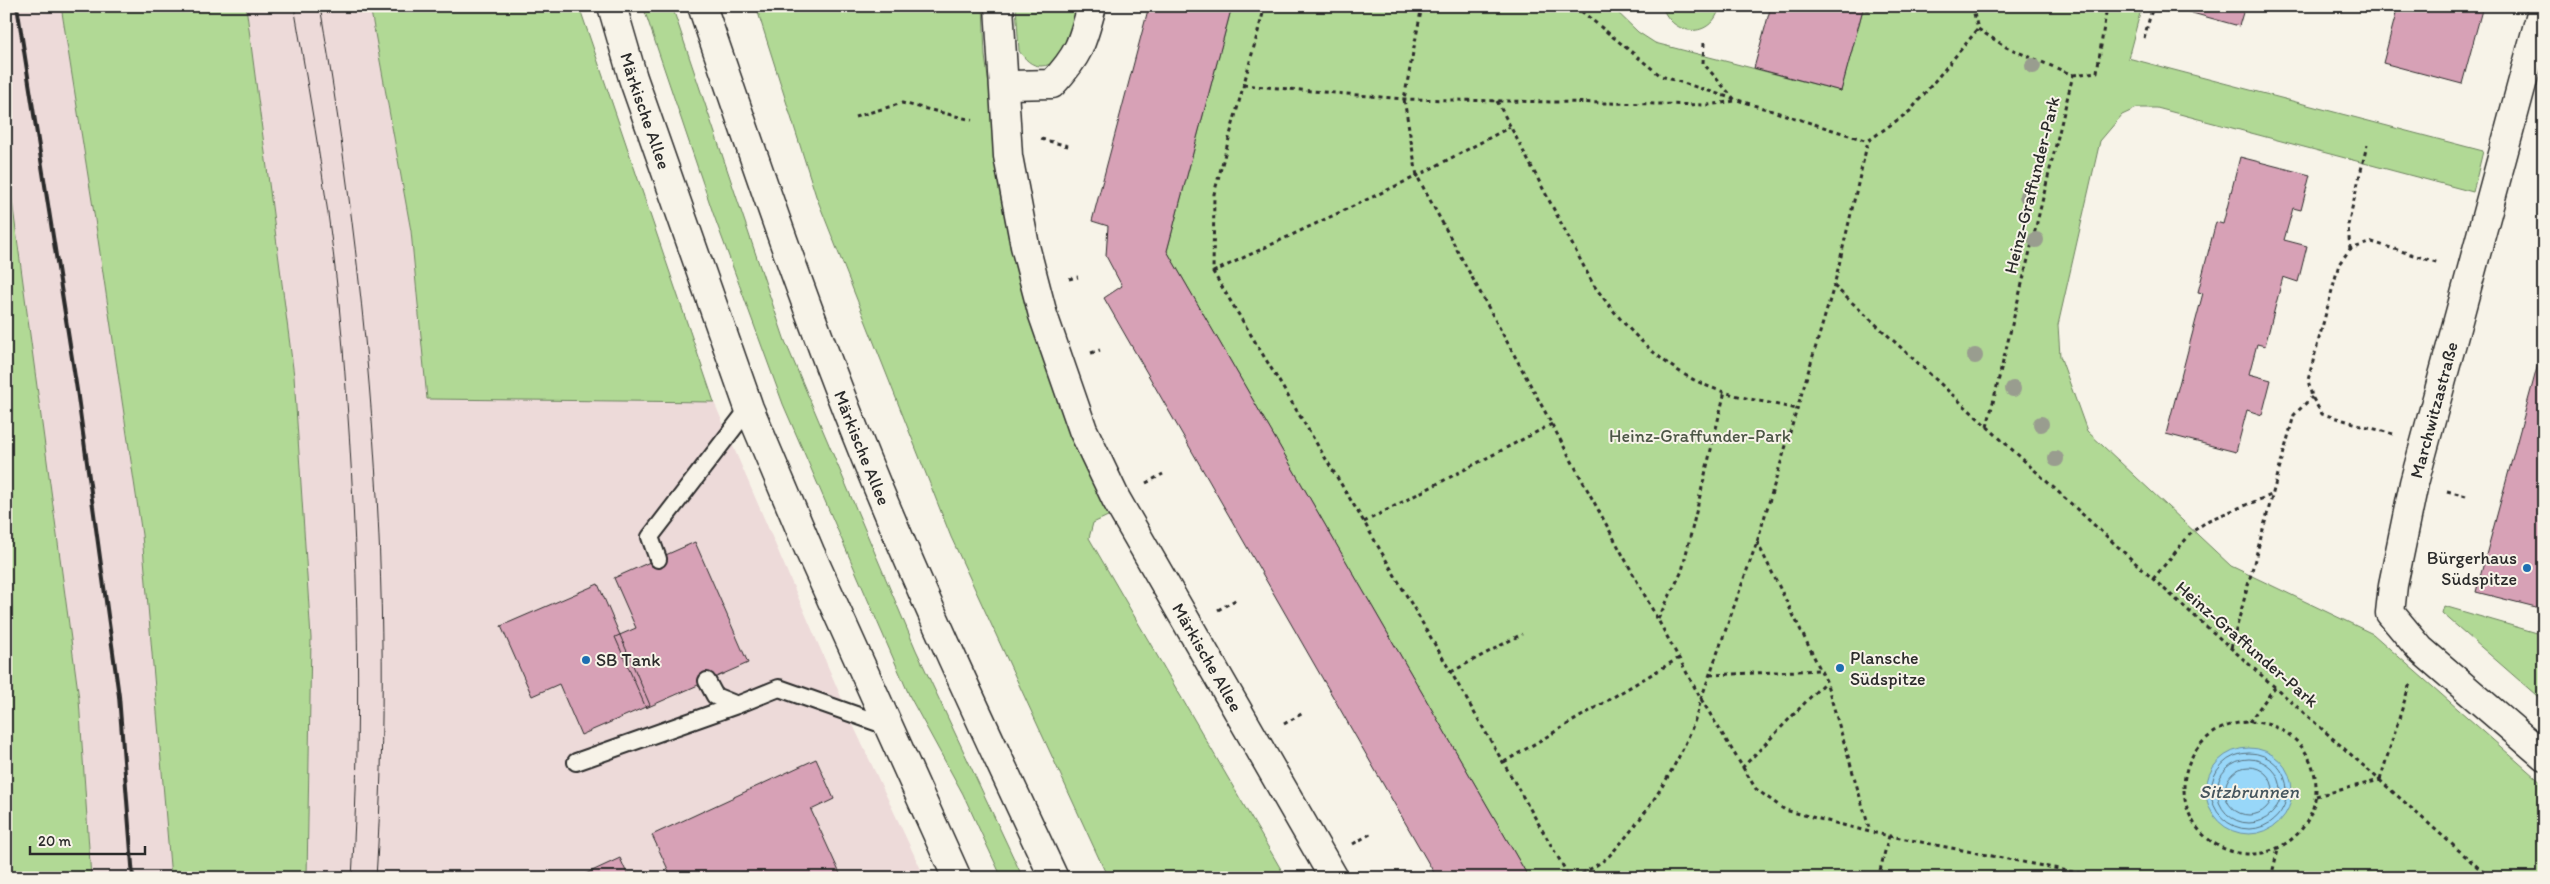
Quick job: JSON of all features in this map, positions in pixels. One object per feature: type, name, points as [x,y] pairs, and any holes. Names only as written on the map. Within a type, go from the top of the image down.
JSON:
[{"type":"street","name":"Märkische Allee","points":[[612,6],[634,78],[749,408],[887,726],[957,878]]},
{"type":"street","name":"Märkische Allee","points":[[702,6],[810,315],[866,459],[921,589],[1054,878]]},
{"type":"street","name":"Märkische Allee","points":[[999,6],[1008,156],[1025,246],[1043,315],[1083,430],[1116,499],[1334,878]]},
{"type":"street","points":[[1005,85],[1052,84],[1072,62],[1084,37],[1092,6]]},
{"type":"street","name":"Marchwitzastraße","points":[[2543,6],[2425,443],[2393,585],[2390,613],[2420,649],[2544,756]]},
{"type":"lane","points":[[658,559],[650,537],[749,408]]},
{"type":"lane","points":[[708,681],[716,696],[736,705]]},
{"type":"lane","points":[[576,762],[779,688],[887,726]]},
{"type":"path","points":[[1265,6],[1214,194],[1213,272],[1364,522],[1570,878]]},
{"type":"path","points":[[1422,6],[1404,99],[1417,176],[1701,699],[1756,789],[1785,810],[1870,832],[2104,878]]},
{"type":"path","points":[[1575,6],[1661,76],[1735,101],[1868,141]]},
{"type":"path","points":[[1972,6],[1978,29],[2006,47],[2073,74],[2097,72],[2107,6]]},
{"type":"path","points":[[2144,38],[2152,6]]},
{"type":"path","points":[[1575,878],[1609,856],[1663,787],[1697,718],[1701,699],[1757,542],[1834,286],[1868,141],[1910,111],[1978,29]]},
{"type":"path","points":[[1704,43],[1703,63],[1735,101]]},
{"type":"path","name":"Heinz-Graffunder-Park","points":[[1987,427],[2073,74]]},
{"type":"path","points":[[1244,85],[1404,99],[1708,105],[1735,101]]},
{"type":"path","points":[[1497,101],[1593,284],[1610,309],[1638,338],[1674,366],[1704,384],[1797,409]]},
{"type":"path","points":[[855,117],[902,103],[1072,147]]},
{"type":"path","points":[[1213,272],[1417,176],[1510,127]]},
{"type":"path","points":[[2350,249],[2348,225],[2367,145]]},
{"type":"path","points":[[2425,443],[2322,414],[2312,397],[2308,380],[2339,264],[2350,249],[2372,242],[2471,272]]},
{"type":"path","name":"Heinz-Graffunder-Park","points":[[1834,286],[2153,579],[2490,878]]},
{"type":"path","points":[[1658,619],[1682,571],[1725,391]]},
{"type":"path","points":[[2230,648],[2294,414],[2312,397]]},
{"type":"path","points":[[1364,522],[1552,424]]},
{"type":"path","points":[[2153,579],[2192,532],[2209,520],[2271,495]]},
{"type":"path","points":[[1757,542],[1826,681],[1870,832]]},
{"type":"path","points":[[1451,672],[1522,634]]},
{"type":"path","points":[[2316,796],[2380,780],[2420,649]]},
{"type":"path","points":[[1504,762],[1679,658]]},
{"type":"path","points":[[1710,675],[1820,670]]},
{"type":"path","points":[[1742,768],[1826,681]]},
{"type":"path","points":[[2249,722],[2275,687]]},
{"type":"path","points":[[2249,722],[2272,726],[2291,736],[2306,753],[2315,774],[2316,796],[2310,818],[2297,835],[2278,848],[2258,854],[2237,853],[2218,846],[2201,833],[2193,821],[2184,794],[2188,767],[2194,754],[2208,737],[2228,726],[2249,722]]},
{"type":"path","points":[[1878,878],[1889,836]]},
{"type":"path","points":[[2272,878],[2278,848]]},
{"type":"shaded area","points":[[6,6],[61,6],[142,535],[171,878],[91,878],[79,699],[6,156]]},
{"type":"shaded area","points":[[246,6],[370,6],[411,231],[427,399],[714,402],[854,727],[925,878],[307,878],[311,638],[294,376]]},
{"type":"green space","points":[[61,6],[246,6],[294,376],[311,638],[307,878],[171,878],[142,535]]},
{"type":"green space","points":[[370,6],[579,6],[714,402],[427,399],[411,231]]},
{"type":"green space","points":[[643,6],[672,6],[785,341],[916,650],[1023,878],[1002,878],[963,794],[910,697],[783,404],[713,213]]},
{"type":"green space","points":[[756,6],[983,6],[985,56],[1006,210],[1027,300],[1063,416],[1110,515],[1093,523],[1089,538],[1286,878],[1108,878],[951,537],[816,196]]},
{"type":"green space","points":[[1016,6],[1077,6],[1067,44],[1057,59],[1050,64],[1034,65],[1019,51]]},
{"type":"green space","name":"Heinz-Graffunder-Park","points":[[1232,6],[1611,6],[1638,32],[1655,43],[1841,91],[1863,9],[1868,10],[1870,6],[2142,6],[2128,58],[2483,151],[2473,192],[2157,108],[2137,108],[2122,115],[2100,141],[2058,325],[2060,356],[2087,431],[2231,566],[2373,634],[2544,785],[2544,878],[1529,878],[1167,251]]},
{"type":"green space","points":[[1662,6],[1720,6],[1716,17],[1709,25],[1701,29],[1692,30],[1683,29],[1674,24]]},
{"type":"green space","points":[[6,156],[79,699],[91,878],[6,878]]},
{"type":"green space","points":[[2444,606],[2544,635],[2544,702],[2442,613]]},
{"type":"water","name":"Sitzbrunnen","points":[[2249,748],[2265,751],[2273,755],[2285,767],[2289,775],[2292,791],[2289,807],[2285,815],[2273,827],[2265,831],[2249,834],[2233,831],[2225,827],[2213,815],[2209,807],[2206,791],[2209,775],[2213,767],[2225,755],[2233,751]]},
{"type":"building","points":[[1149,6],[1232,6],[1167,251],[1529,878],[1437,878],[1104,298],[1122,286],[1106,256],[1108,226],[1092,221]]},
{"type":"building","points":[[1771,6],[1870,6],[1869,11],[1863,9],[1841,91],[1754,68]]},
{"type":"building","points":[[2167,6],[2245,6],[2239,26]]},
{"type":"building","points":[[2398,6],[2483,6],[2462,84],[2383,63]]},
{"type":"building","points":[[2240,157],[2310,175],[2301,210],[2293,208],[2284,240],[2307,246],[2298,282],[2283,277],[2265,346],[2257,344],[2249,374],[2271,380],[2262,415],[2247,410],[2236,452],[2166,434],[2203,293],[2198,292],[2216,222],[2223,224]]},
{"type":"building","points":[[2544,342],[2544,609],[2476,592]]},
{"type":"building","points":[[695,542],[748,663],[646,708],[615,637],[636,628],[614,578]]},
{"type":"building","points":[[598,584],[650,705],[581,735],[559,684],[532,696],[501,626]]},
{"type":"building","points":[[816,759],[834,799],[811,810],[842,878],[672,878],[652,835]]},
{"type":"building","points":[[620,858],[629,878],[577,878]]},
{"type":"tram line","points":[[294,6],[328,212],[338,295],[347,404],[355,539],[358,675],[352,878]]},
{"type":"tram line","points":[[320,6],[352,223],[374,441],[380,550],[382,659],[381,769],[376,878]]},
{"type":"railway","points":[[17,6],[77,390],[119,696],[133,878]]},
{"type":"place","name":"Bürgerhaus Südspitze","points":[[2527,568]]},
{"type":"place","name":"SB Tank","points":[[586,660]]},
{"type":"place","name":"Plansche Südspitze","points":[[1840,668]]}]
